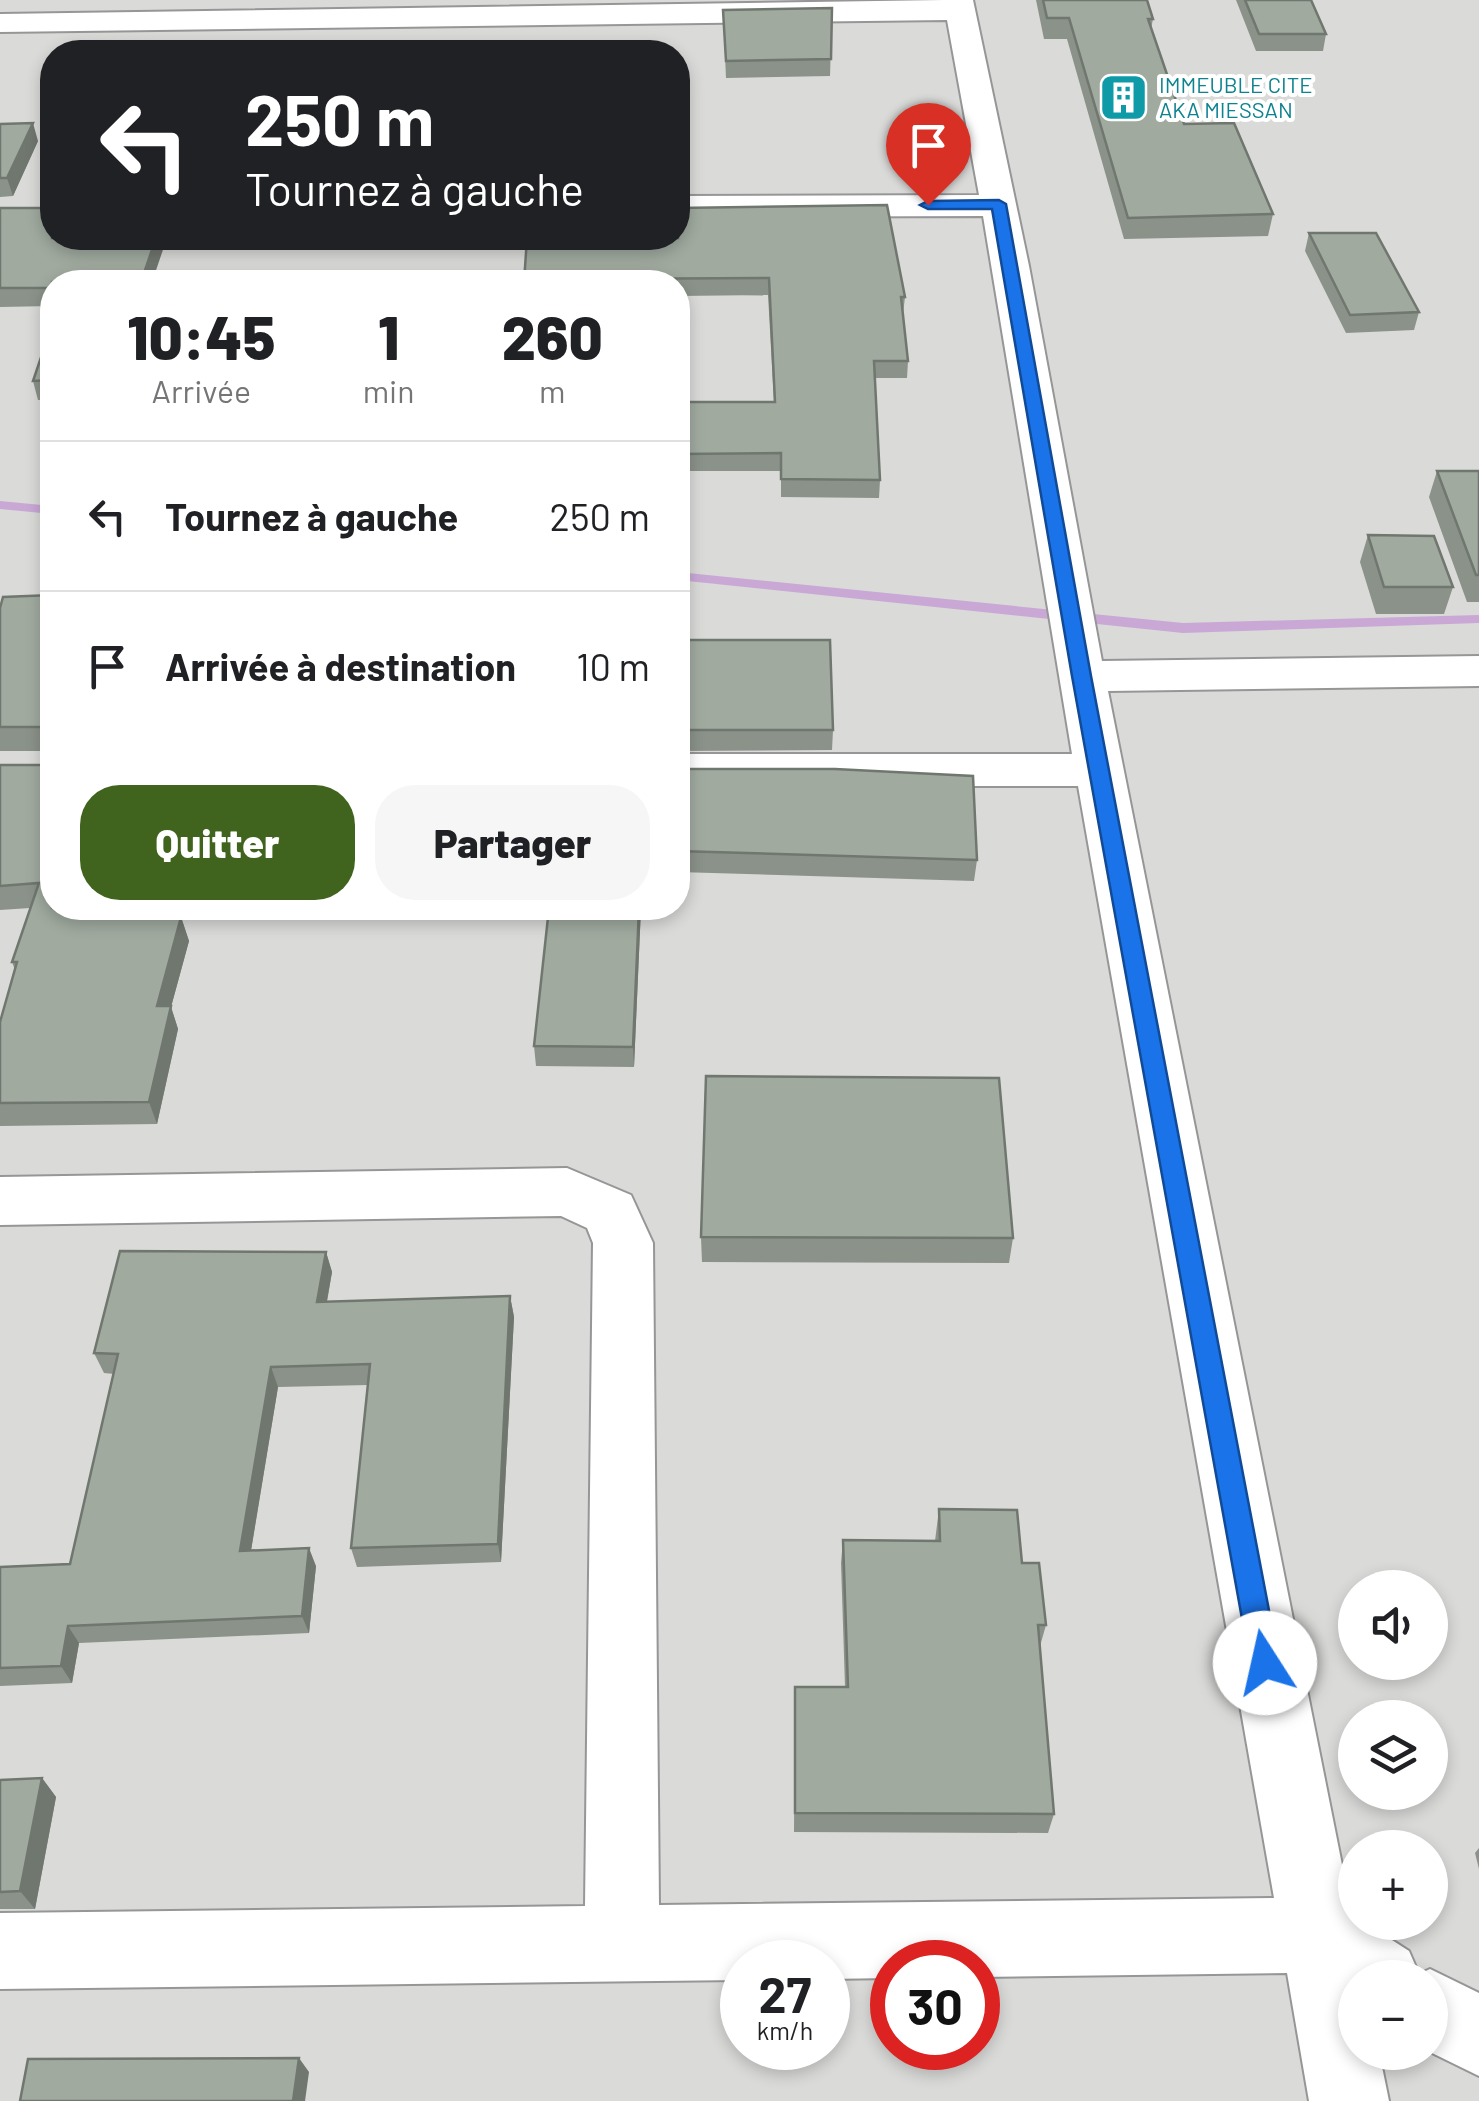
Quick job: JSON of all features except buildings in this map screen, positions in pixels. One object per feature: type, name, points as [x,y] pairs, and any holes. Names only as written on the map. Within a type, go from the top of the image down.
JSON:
[{"type":"street","points":[[0,23],[959,5],[999,204],[1082,676],[1315,1935],[1349,2101]]},
{"type":"street","points":[[690,206],[999,204]]},
{"type":"street","points":[[1082,676],[1479,670]]},
{"type":"street","points":[[690,770],[1100,770]]},
{"type":"street","points":[[0,1201],[568,1192],[610,1212],[624,1244],[622,1944]]},
{"type":"street","points":[[0,1951],[1315,1935],[1354,1960]]},
{"type":"street","points":[[1448,2019],[1479,2037]]},
{"type":"shaded area","points":[[0,0],[1479,0],[1479,2101],[0,2101]]},
{"type":"waterway","points":[[0,505],[40,509]]},
{"type":"waterway","points":[[690,577],[1183,628],[1479,619]]},
{"type":"place","name":"IMMEUBLE CITE AKA MIESSAN","points":[[1124,98]]},
{"type":"route","points":[[928,205],[999,204],[1082,676],[1265,1663]]}]
